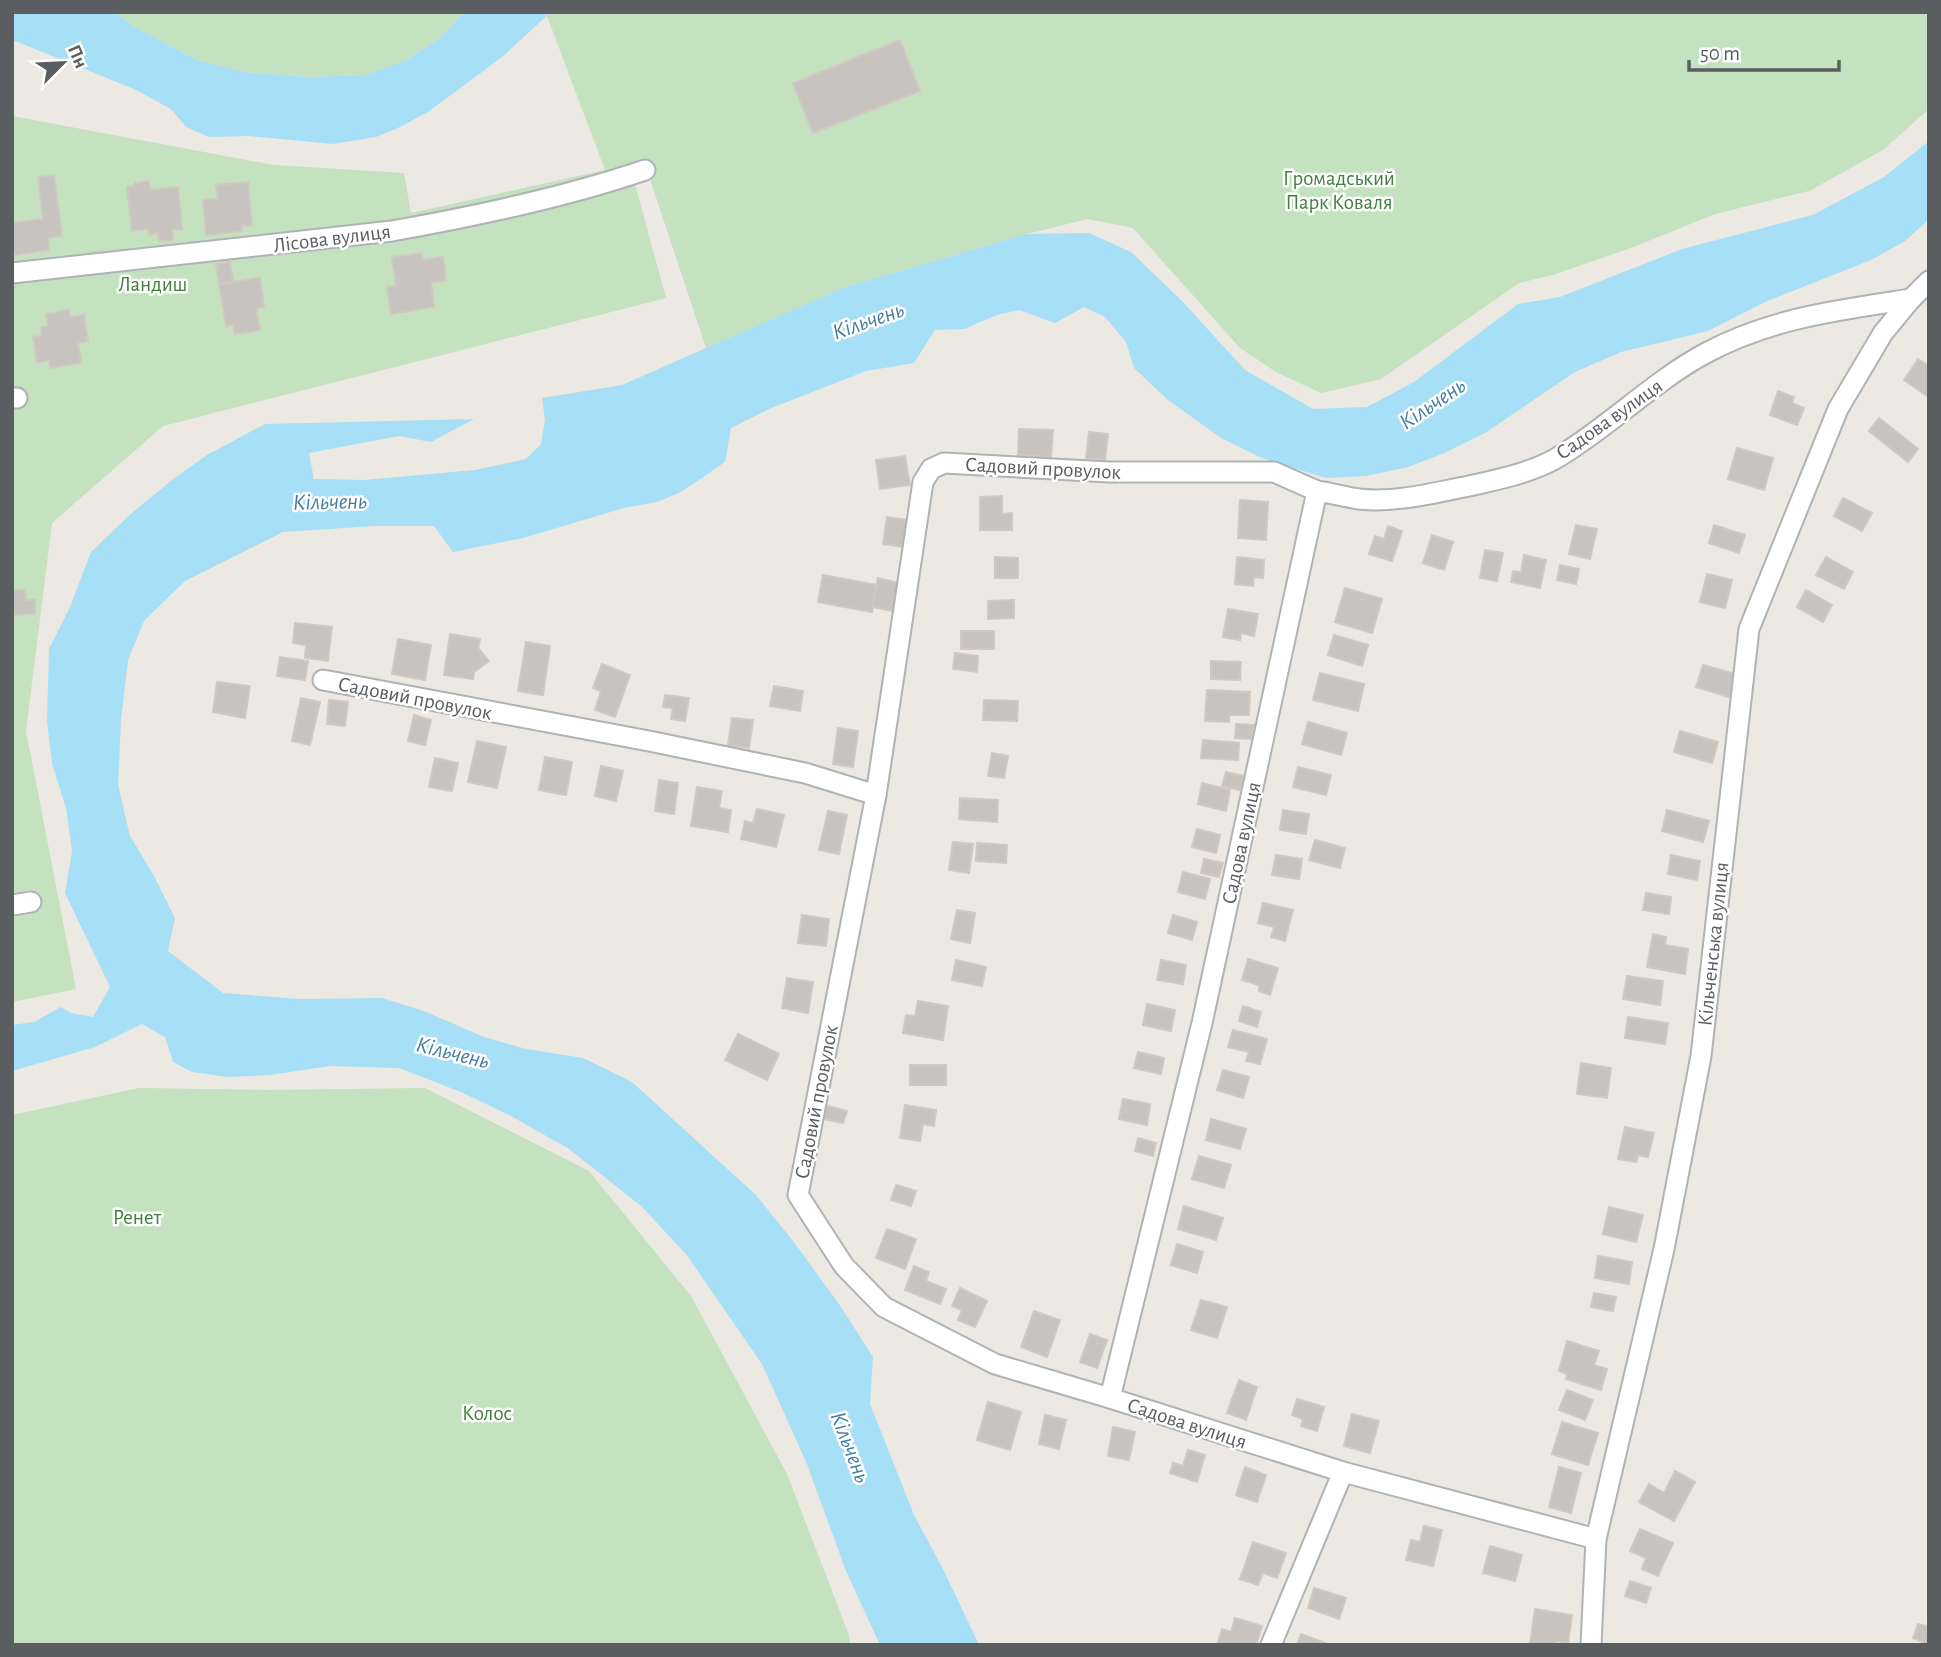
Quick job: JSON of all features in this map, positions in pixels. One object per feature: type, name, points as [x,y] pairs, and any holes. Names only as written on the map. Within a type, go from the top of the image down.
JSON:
[{"type":"street","name":"Лісова вулиця","points":[[12,273],[391,231],[452,220],[604,184],[645,170]]},
{"type":"street","name":"Кільченська вулиця","points":[[1591,1645],[1596,1539],[1664,1249],[1700,1056],[1749,629],[1838,409],[1883,333],[1910,299],[1929,281]]},
{"type":"street","name":"Садова вулиця","points":[[1596,1539],[1343,1472],[1110,1398],[1202,1023],[1317,491],[1360,499],[1408,498],[1506,478],[1552,461],[1662,381],[1706,353],[1752,332],[1791,319],[1910,299]]},
{"type":"street","name":"Садовий провулок","points":[[1110,1398],[995,1364],[884,1307],[844,1266],[798,1195],[876,795],[923,482],[931,469],[944,463],[1109,472],[1274,472],[1317,491]]},
{"type":"street","name":"Садовий провулок","points":[[323,680],[649,741],[805,774],[876,795]]},
{"type":"street","points":[[1271,1645],[1343,1472]]},
{"type":"green space","points":[[114,12],[464,12],[439,39],[405,61],[365,75],[308,77],[243,72],[197,60],[133,26]]},
{"type":"green space","points":[[551,12],[1929,12],[1929,109],[1883,150],[1809,191],[1715,214],[1636,246],[1553,275],[1519,283],[1381,379],[1321,393],[1276,372],[1240,348],[1133,228],[1087,219],[845,287],[706,348],[648,173],[633,177],[666,298],[163,426],[52,523],[26,731],[76,989],[12,1002],[12,116],[274,165],[404,173],[411,213],[605,170],[547,16]]},
{"type":"green space","name":"Колос","points":[[139,1088],[425,1088],[589,1171],[691,1296],[787,1474],[849,1635],[850,1645],[12,1645],[12,1115]]},
{"type":"water","points":[[12,12],[114,12],[133,26],[197,60],[243,72],[308,77],[365,75],[405,61],[439,39],[464,12],[551,12],[502,57],[428,112],[376,137],[333,144],[248,136],[209,137],[186,127],[171,109],[134,89],[15,41],[12,43]]},
{"type":"water","name":"Кільчень","points":[[1929,141],[1929,219],[1905,241],[1871,260],[1765,302],[1708,331],[1621,352],[1575,372],[1485,433],[1408,467],[1366,476],[1326,478],[1262,458],[1221,438],[1168,400],[1134,368],[1126,342],[1105,317],[1084,307],[1055,323],[1019,310],[997,315],[964,329],[935,330],[914,363],[866,371],[769,409],[731,428],[725,462],[681,492],[657,502],[624,508],[523,538],[453,552],[434,526],[374,526],[283,532],[185,581],[144,621],[128,660],[121,720],[118,785],[130,836],[175,918],[168,951],[223,993],[300,999],[382,998],[424,1011],[484,1037],[526,1049],[583,1058],[632,1082],[756,1195],[839,1304],[873,1357],[870,1404],[914,1515],[979,1645],[880,1645],[846,1571],[807,1464],[762,1364],[686,1254],[641,1206],[569,1149],[511,1116],[461,1092],[399,1068],[330,1066],[270,1075],[228,1077],[192,1072],[173,1062],[165,1037],[142,1024],[95,1047],[12,1071],[12,1025],[34,1022],[61,1007],[71,1013],[93,1017],[110,987],[65,893],[72,851],[66,808],[52,763],[47,721],[49,649],[70,607],[91,552],[172,480],[207,455],[265,424],[474,419],[431,442],[399,436],[309,453],[314,479],[364,480],[475,470],[526,459],[541,444],[545,420],[542,398],[622,385],[845,287],[1027,234],[1089,233],[1131,252],[1183,302],[1245,370],[1313,409],[1367,407],[1414,382],[1518,304],[1560,297],[1682,249],[1813,215],[1884,177]]},
{"type":"building","points":[[900,40],[920,91],[813,133],[793,83]]},
{"type":"building","points":[[54,175],[62,236],[48,238],[49,250],[13,255],[12,223],[43,219],[38,177]]},
{"type":"building","points":[[149,181],[150,190],[178,187],[182,229],[172,230],[173,240],[159,241],[158,233],[149,235],[148,229],[132,231],[127,187]]},
{"type":"building","points":[[248,182],[252,225],[242,226],[242,231],[206,235],[203,200],[218,199],[216,185]]},
{"type":"building","points":[[422,253],[423,260],[443,257],[446,280],[431,283],[434,307],[391,314],[387,287],[396,286],[392,257]]},
{"type":"building","points":[[230,262],[233,282],[219,284],[216,264]]},
{"type":"building","points":[[260,278],[264,307],[256,308],[260,330],[235,334],[234,325],[226,327],[219,284]]},
{"type":"building","points":[[69,310],[70,317],[84,315],[88,341],[78,343],[81,363],[50,368],[49,360],[37,362],[33,337],[42,336],[41,327],[48,326],[46,314]]},
{"type":"building","points":[[1918,359],[1929,366],[1929,397],[1904,380]]},
{"type":"building","points":[[1778,391],[1794,397],[1792,403],[1804,408],[1797,425],[1770,415]]},
{"type":"building","points":[[1879,418],[1918,449],[1908,462],[1869,431]]},
{"type":"building","points":[[1019,429],[1053,430],[1051,457],[1018,455]]},
{"type":"building","points":[[1089,432],[1108,434],[1105,460],[1086,458]]},
{"type":"building","points":[[1737,448],[1773,458],[1764,490],[1728,479]]},
{"type":"building","points":[[905,456],[910,485],[880,489],[876,460]]},
{"type":"building","points":[[1002,496],[1002,514],[1012,513],[1012,530],[980,530],[980,497]]},
{"type":"building","points":[[1843,498],[1872,513],[1862,531],[1834,516]]},
{"type":"building","points":[[1240,500],[1268,502],[1266,540],[1238,538]]},
{"type":"building","points":[[887,517],[908,520],[904,547],[883,544]]},
{"type":"building","points":[[1576,525],[1597,529],[1590,559],[1569,554]]},
{"type":"building","points":[[1714,525],[1745,535],[1739,553],[1709,543]]},
{"type":"building","points":[[1388,526],[1402,531],[1392,561],[1369,554],[1375,536],[1384,539]]},
{"type":"building","points":[[1432,535],[1453,542],[1444,570],[1423,563]]},
{"type":"building","points":[[1485,550],[1503,553],[1497,581],[1480,578]]},
{"type":"building","points":[[1524,555],[1546,560],[1540,588],[1511,582],[1513,571],[1521,572]]},
{"type":"building","points":[[995,557],[1018,558],[1018,578],[995,578]]},
{"type":"building","points":[[1237,557],[1264,560],[1263,578],[1254,577],[1253,586],[1235,584]]},
{"type":"building","points":[[1826,557],[1853,572],[1844,589],[1816,575]]},
{"type":"building","points":[[1560,565],[1579,569],[1576,584],[1557,580]]},
{"type":"building","points":[[1707,574],[1732,580],[1725,608],[1700,602]]},
{"type":"building","points":[[823,575],[877,585],[872,612],[818,602]]},
{"type":"building","points":[[878,578],[899,583],[894,611],[872,607]]},
{"type":"building","points":[[1345,588],[1382,599],[1372,633],[1335,622]]},
{"type":"building","points":[[12,590],[25,590],[26,600],[35,600],[35,614],[12,615]]},
{"type":"building","points":[[1806,590],[1832,605],[1823,622],[1797,607]]},
{"type":"building","points":[[1014,600],[1014,618],[988,619],[988,601]]},
{"type":"building","points":[[1228,609],[1258,614],[1254,636],[1241,633],[1240,640],[1223,637]]},
{"type":"building","points":[[295,623],[332,627],[328,661],[305,658],[306,645],[293,643]]},
{"type":"building","points":[[961,631],[994,631],[994,649],[961,649]]},
{"type":"building","points":[[450,634],[480,639],[478,648],[489,661],[474,672],[473,679],[444,675]]},
{"type":"building","points":[[1334,635],[1368,645],[1362,666],[1328,655]]},
{"type":"building","points":[[398,639],[431,645],[425,680],[392,674]]},
{"type":"building","points":[[526,642],[550,646],[543,695],[518,691]]},
{"type":"building","points":[[955,653],[978,656],[977,672],[953,669]]},
{"type":"building","points":[[280,657],[308,661],[305,680],[277,676]]},
{"type":"building","points":[[1211,661],[1241,662],[1240,680],[1211,679]]},
{"type":"building","points":[[602,664],[630,675],[615,717],[595,710],[601,691],[593,688]]},
{"type":"building","points":[[1703,665],[1735,674],[1729,697],[1696,687]]},
{"type":"building","points":[[1320,673],[1364,684],[1358,711],[1313,700]]},
{"type":"building","points":[[217,682],[250,686],[245,718],[213,712]]},
{"type":"building","points":[[774,686],[803,691],[800,711],[770,706]]},
{"type":"building","points":[[1207,690],[1250,692],[1249,715],[1229,715],[1229,722],[1205,721]]},
{"type":"building","points":[[665,695],[689,698],[685,721],[671,719],[673,708],[663,707]]},
{"type":"building","points":[[301,698],[320,702],[310,745],[292,741]]},
{"type":"building","points":[[329,700],[348,702],[345,726],[327,724]]},
{"type":"building","points":[[984,700],[1018,701],[1017,721],[983,720]]},
{"type":"building","points":[[414,715],[431,720],[425,745],[408,741]]},
{"type":"building","points":[[732,718],[753,720],[749,748],[728,745]]},
{"type":"building","points":[[1308,722],[1347,733],[1341,755],[1302,744]]},
{"type":"building","points":[[1236,724],[1254,725],[1251,739],[1235,738]]},
{"type":"building","points":[[838,728],[858,731],[853,767],[833,764]]},
{"type":"building","points":[[1680,731],[1718,742],[1712,763],[1674,752]]},
{"type":"building","points":[[1203,740],[1239,743],[1238,760],[1201,758]]},
{"type":"building","points":[[477,741],[506,747],[497,788],[468,782]]},
{"type":"building","points":[[992,753],[1008,756],[1004,778],[988,776]]},
{"type":"building","points":[[545,757],[572,762],[566,795],[539,790]]},
{"type":"building","points":[[435,758],[458,763],[452,791],[429,787]]},
{"type":"building","points":[[601,766],[623,771],[616,801],[595,796]]},
{"type":"building","points":[[1298,767],[1331,775],[1326,795],[1293,787]]},
{"type":"building","points":[[1226,772],[1244,776],[1240,790],[1222,786]]},
{"type":"building","points":[[659,780],[678,783],[674,814],[655,811]]},
{"type":"building","points":[[1202,783],[1230,790],[1226,811],[1198,804]]},
{"type":"building","points":[[697,787],[722,791],[719,808],[731,810],[728,832],[691,826]]},
{"type":"building","points":[[960,798],[998,800],[997,822],[959,819]]},
{"type":"building","points":[[757,809],[784,815],[776,847],[741,839],[745,821],[753,823]]},
{"type":"building","points":[[1283,810],[1309,814],[1306,834],[1280,830]]},
{"type":"building","points":[[1667,810],[1709,821],[1703,842],[1662,831]]},
{"type":"building","points":[[828,811],[847,815],[839,854],[819,850]]},
{"type":"building","points":[[1197,829],[1220,835],[1216,853],[1192,847]]},
{"type":"building","points":[[1315,840],[1345,848],[1340,868],[1309,860]]},
{"type":"building","points":[[953,842],[973,844],[969,873],[949,870]]},
{"type":"building","points":[[977,843],[1007,845],[1006,863],[976,861]]},
{"type":"building","points":[[1276,855],[1302,859],[1299,879],[1272,875]]},
{"type":"building","points":[[1671,855],[1700,861],[1697,880],[1668,874]]},
{"type":"building","points":[[1204,859],[1223,863],[1219,877],[1201,873]]},
{"type":"building","points":[[1183,872],[1210,879],[1205,899],[1178,892]]},
{"type":"building","points":[[1646,893],[1671,897],[1669,914],[1643,910]]},
{"type":"building","points":[[1263,903],[1293,910],[1285,941],[1271,937],[1274,927],[1258,923]]},
{"type":"building","points":[[957,910],[975,913],[970,943],[951,939]]},
{"type":"building","points":[[802,915],[829,919],[826,946],[798,943]]},
{"type":"building","points":[[1173,915],[1197,922],[1192,940],[1168,933]]},
{"type":"building","points":[[1653,934],[1666,937],[1665,945],[1688,949],[1685,974],[1647,967]]},
{"type":"building","points":[[1248,959],[1278,968],[1270,995],[1259,991],[1259,985],[1242,980]]},
{"type":"building","points":[[956,960],[986,967],[982,986],[952,980]]},
{"type":"building","points":[[1161,960],[1186,965],[1183,984],[1157,980]]},
{"type":"building","points":[[1627,976],[1663,981],[1660,1005],[1623,999]]},
{"type":"building","points":[[787,978],[813,982],[808,1013],[782,1008]]},
{"type":"building","points":[[918,1001],[948,1006],[943,1040],[903,1033],[906,1015],[915,1016]]},
{"type":"building","points":[[1147,1004],[1175,1010],[1171,1031],[1143,1025]]},
{"type":"building","points":[[1243,1006],[1261,1012],[1257,1027],[1239,1021]]},
{"type":"building","points":[[1628,1017],[1668,1023],[1665,1044],[1625,1038]]},
{"type":"building","points":[[1233,1030],[1267,1039],[1260,1064],[1246,1061],[1249,1052],[1228,1047]]},
{"type":"building","points":[[738,1034],[779,1054],[767,1080],[725,1060]]},
{"type":"building","points":[[1138,1052],[1164,1058],[1161,1074],[1134,1068]]},
{"type":"building","points":[[1581,1063],[1611,1068],[1607,1098],[1577,1094]]},
{"type":"building","points":[[910,1065],[946,1065],[946,1085],[910,1085]]},
{"type":"building","points":[[1223,1070],[1249,1077],[1243,1098],[1217,1090]]},
{"type":"building","points":[[1123,1099],[1150,1104],[1147,1125],[1119,1119]]},
{"type":"building","points":[[905,1105],[936,1110],[934,1126],[923,1124],[920,1141],[900,1138]]},
{"type":"building","points":[[827,1106],[847,1111],[843,1123],[824,1119]]},
{"type":"building","points":[[1211,1119],[1246,1129],[1240,1149],[1206,1140]]},
{"type":"building","points":[[1625,1127],[1654,1133],[1648,1157],[1638,1155],[1636,1162],[1618,1159]]},
{"type":"building","points":[[1138,1138],[1156,1143],[1153,1156],[1135,1151]]},
{"type":"building","points":[[1199,1156],[1231,1165],[1224,1188],[1192,1179]]},
{"type":"building","points":[[896,1185],[916,1191],[911,1206],[891,1200]]},
{"type":"building","points":[[1184,1206],[1223,1218],[1216,1240],[1178,1229]]},
{"type":"building","points":[[1609,1207],[1643,1215],[1636,1242],[1603,1234]]},
{"type":"building","points":[[887,1229],[916,1239],[905,1269],[876,1258]]},
{"type":"building","points":[[1177,1244],[1203,1252],[1197,1273],[1171,1265]]},
{"type":"building","points":[[1598,1256],[1632,1262],[1629,1284],[1595,1278]]},
{"type":"building","points":[[914,1266],[929,1272],[926,1281],[946,1289],[940,1304],[905,1290]]},
{"type":"building","points":[[960,1288],[987,1301],[975,1327],[958,1320],[962,1310],[952,1306]]},
{"type":"building","points":[[1594,1293],[1616,1297],[1613,1311],[1591,1307]]},
{"type":"building","points":[[1201,1300],[1227,1307],[1217,1338],[1191,1330]]},
{"type":"building","points":[[1034,1311],[1060,1320],[1047,1357],[1021,1347]]},
{"type":"building","points":[[1090,1334],[1107,1340],[1097,1368],[1080,1362]]},
{"type":"building","points":[[1567,1341],[1599,1351],[1594,1365],[1607,1369],[1601,1390],[1566,1379],[1567,1374],[1559,1371]]},
{"type":"building","points":[[1239,1380],[1257,1387],[1246,1420],[1227,1413]]},
{"type":"building","points":[[1567,1390],[1593,1400],[1585,1420],[1559,1410]]},
{"type":"building","points":[[1297,1399],[1324,1407],[1317,1431],[1301,1426],[1303,1419],[1292,1415]]},
{"type":"building","points":[[988,1402],[1021,1412],[1010,1450],[977,1440]]},
{"type":"building","points":[[1352,1414],[1379,1421],[1370,1453],[1344,1446]]},
{"type":"building","points":[[1045,1415],[1066,1420],[1059,1449],[1039,1444]]},
{"type":"building","points":[[1562,1422],[1598,1433],[1588,1465],[1552,1454]]},
{"type":"building","points":[[1113,1427],[1135,1432],[1129,1460],[1108,1456]]},
{"type":"building","points":[[1188,1450],[1205,1455],[1197,1482],[1170,1473],[1173,1463],[1183,1466]]},
{"type":"building","points":[[1245,1467],[1266,1475],[1257,1502],[1236,1495]]},
{"type":"building","points":[[1559,1467],[1581,1473],[1571,1513],[1549,1507]]},
{"type":"building","points":[[1675,1471],[1695,1482],[1674,1521],[1639,1502],[1649,1484],[1664,1493]]},
{"type":"building","points":[[1424,1526],[1442,1530],[1433,1566],[1406,1560],[1411,1540],[1420,1542]]},
{"type":"building","points":[[1640,1529],[1673,1543],[1658,1576],[1642,1569],[1646,1558],[1630,1551]]},
{"type":"building","points":[[1253,1542],[1286,1553],[1277,1578],[1263,1573],[1258,1585],[1240,1579]]},
{"type":"building","points":[[1490,1546],[1522,1555],[1515,1581],[1483,1573]]},
{"type":"building","points":[[1630,1581],[1651,1588],[1646,1603],[1625,1596]]},
{"type":"building","points":[[1314,1588],[1346,1598],[1339,1619],[1308,1608]]},
{"type":"building","points":[[1535,1609],[1572,1615],[1568,1643],[1556,1641],[1556,1645],[1530,1645]]},
{"type":"building","points":[[1235,1618],[1262,1626],[1256,1645],[1217,1645],[1222,1629],[1231,1632]]},
{"type":"building","points":[[1918,1624],[1929,1627],[1929,1645],[1913,1638]]},
{"type":"building","points":[[1301,1634],[1328,1644],[1328,1645],[1297,1645]]},
{"type":"park label","name":"Громадський Парк Коваля","points":[[1339,190]]},
{"type":"park label","name":"Ландиш","points":[[153,284]]},
{"type":"park label","name":"Ренет","points":[[137,1217]]}]
